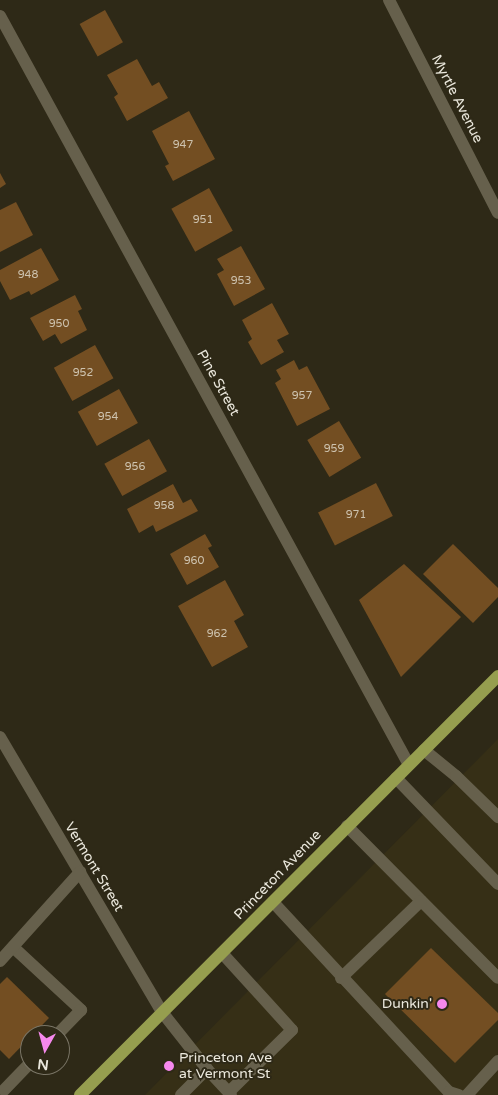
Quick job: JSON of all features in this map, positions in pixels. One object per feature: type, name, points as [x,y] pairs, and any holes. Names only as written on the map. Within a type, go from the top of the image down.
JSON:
[{"type":"main road","name":"Princeton Avenue","points":[[80,1095],[273,902],[346,826],[498,676]]},
{"type":"street","name":"Myrtle Avenue","points":[[389,0],[498,213]]},
{"type":"street","name":"Pine Street","points":[[0,16],[409,765]]},
{"type":"street","name":"Vermont Street","points":[[0,737],[162,1012],[207,1069],[230,1093]]},
{"type":"street","points":[[424,750],[456,776],[498,817]]},
{"type":"street","points":[[396,778],[498,884]]},
{"type":"street","points":[[346,826],[498,978]]},
{"type":"street","points":[[0,961],[80,872]]},
{"type":"street","points":[[273,902],[341,978],[449,1092],[459,1095]]},
{"type":"street","points":[[341,978],[422,902]]},
{"type":"street","points":[[12,947],[81,1010],[67,1025]]},
{"type":"street","points":[[222,953],[292,1030],[230,1093]]},
{"type":"street","points":[[466,1095],[498,1061]]},
{"type":"street","points":[[182,1095],[207,1069]]},
{"type":"street","points":[[5,1091],[20,1074]]},
{"type":"shaded area","points":[[498,739],[498,1095],[145,1095]]},
{"type":"building","points":[[105,10],[123,42],[98,56],[80,24]]},
{"type":"building","points":[[137,59],[152,86],[159,82],[168,98],[127,121],[114,97],[118,94],[107,75]]},
{"type":"building","points":[[189,111],[215,159],[173,181],[165,166],[169,164],[152,131]]},
{"type":"building","points":[[0,173],[6,184],[0,188]]},
{"type":"building","points":[[209,188],[233,231],[195,252],[171,209]]},
{"type":"building","points":[[16,202],[33,235],[0,252],[0,210]]},
{"type":"building","points":[[241,246],[265,289],[234,306],[217,274],[224,270],[217,259]]},
{"type":"building","points":[[41,248],[59,280],[31,295],[29,291],[10,300],[0,281],[0,270]]},
{"type":"building","points":[[75,295],[82,309],[78,311],[87,330],[61,344],[55,334],[43,341],[30,318]]},
{"type":"building","points":[[272,303],[289,334],[277,340],[284,352],[261,365],[248,342],[252,339],[242,320]]},
{"type":"building","points":[[95,345],[113,378],[72,401],[54,368]]},
{"type":"building","points":[[294,360],[299,370],[307,366],[330,409],[297,426],[275,383],[281,379],[276,370]]},
{"type":"building","points":[[119,389],[138,423],[97,446],[78,412]]},
{"type":"building","points":[[339,421],[361,458],[329,477],[307,440]]},
{"type":"building","points":[[149,439],[167,471],[122,496],[104,464]]},
{"type":"building","points":[[376,483],[393,516],[335,545],[318,513]]},
{"type":"building","points":[[173,484],[183,503],[191,499],[198,511],[156,532],[153,525],[139,533],[127,509]]},
{"type":"building","points":[[205,534],[212,546],[208,548],[219,567],[187,585],[170,554]]},
{"type":"building","points":[[453,544],[498,588],[498,597],[473,623],[423,574]]},
{"type":"building","points":[[404,564],[461,617],[401,677],[359,600]]},
{"type":"building","points":[[225,580],[244,615],[234,621],[248,647],[212,667],[178,606]]},
{"type":"building","name":"Dunkin'","points":[[431,948],[498,1013],[498,1020],[455,1063],[385,994]]},
{"type":"building","points":[[7,977],[49,1018],[42,1025],[20,1025],[20,1048],[9,1059],[0,1050],[0,984]]},
{"type":"place","name":"Dunkin'","points":[[442,1004]]},
{"type":"place","name":"Princeton Ave at Vermont St","points":[[169,1066]]}]
